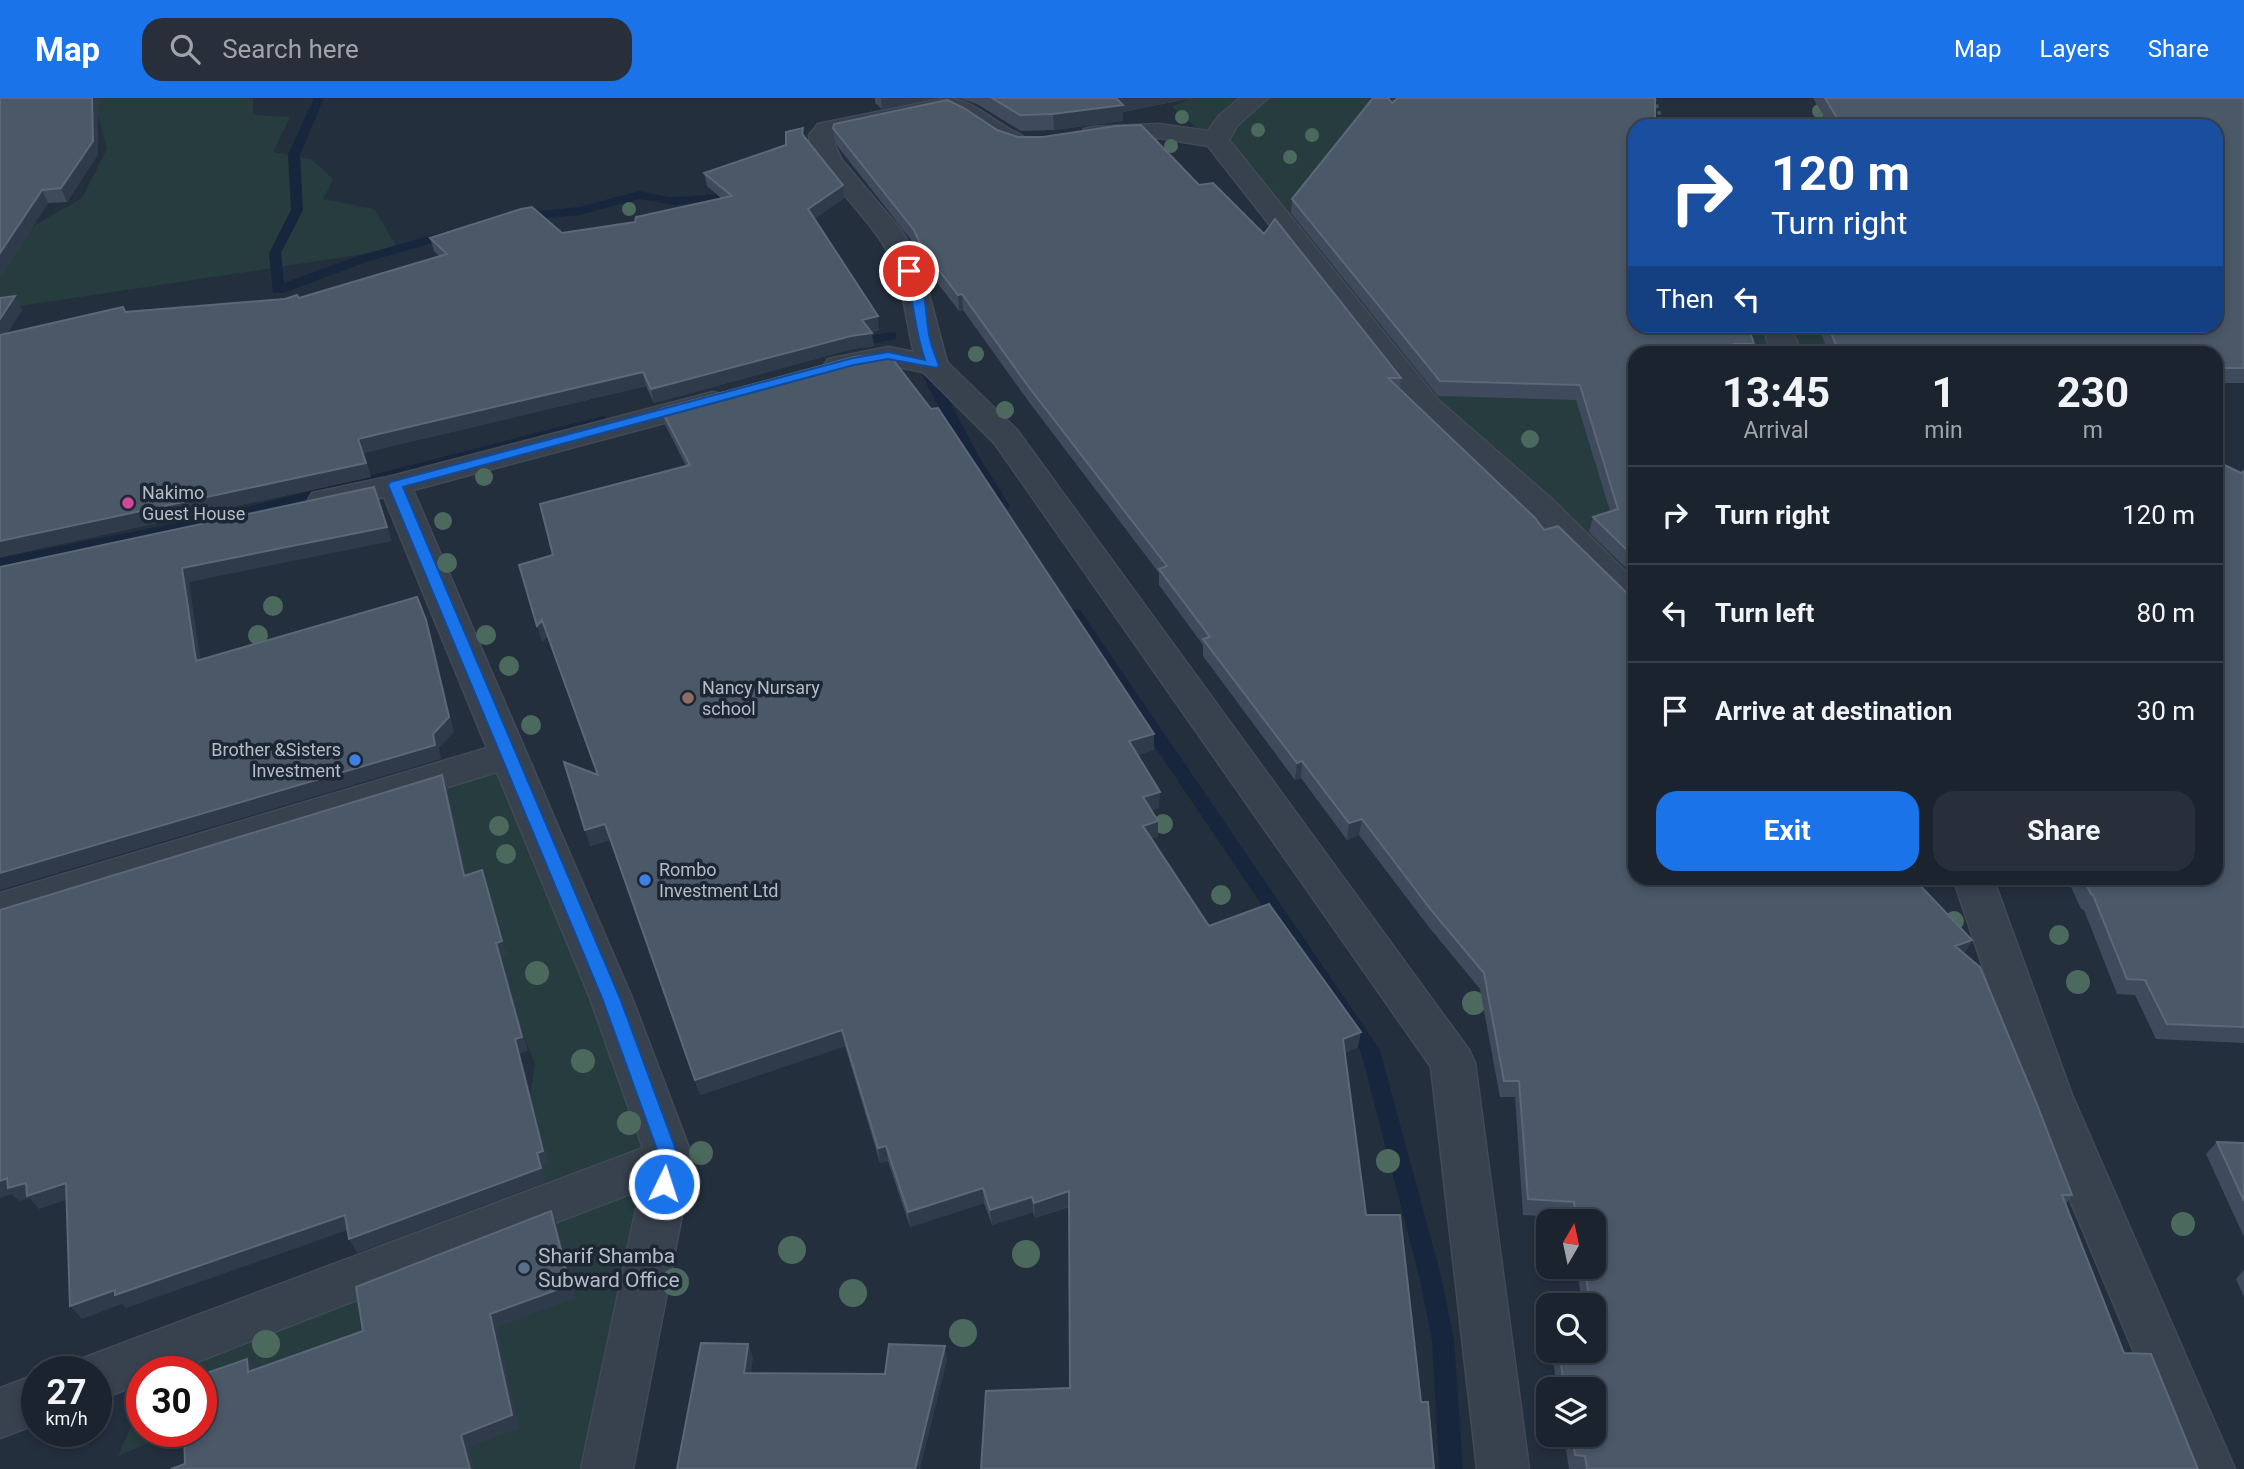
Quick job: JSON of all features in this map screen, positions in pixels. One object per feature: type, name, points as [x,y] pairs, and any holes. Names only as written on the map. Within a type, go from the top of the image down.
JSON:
[{"type":"street","points":[[1216,140],[1223,125],[1232,115],[1256,98]]},
{"type":"street","points":[[1034,141],[997,134],[965,108],[948,105],[827,129],[821,135],[819,145],[899,247],[919,294],[923,338],[933,365],[1006,437],[1453,1063],[1503,1469]]},
{"type":"street","points":[[1065,138],[1137,130],[1216,140],[1427,406],[1541,508],[1628,593]]},
{"type":"street","points":[[802,376],[853,361],[888,356],[933,365]]},
{"type":"street","points":[[286,508],[395,485],[751,390]]},
{"type":"street","points":[[395,485],[611,998],[670,1158],[607,1469]]},
{"type":"street","points":[[0,909],[509,754]]},
{"type":"street","points":[[1975,885],[2049,1095],[2209,1469]]},
{"type":"street","points":[[112,1371],[670,1158]]},
{"type":"street","points":[[0,1413],[21,1405]]},
{"type":"path","points":[[1654,98],[1662,119]]},
{"type":"green space","points":[[93,98],[253,98],[253,115],[290,117],[273,152],[311,159],[333,179],[323,199],[374,209],[398,249],[0,309],[0,245],[82,198],[107,149]]},
{"type":"green space","points":[[1191,98],[1522,98],[1628,314],[1628,333],[1823,333],[1827,346],[1628,346],[1628,579],[1347,327],[1257,179],[1172,107]]},
{"type":"green space","points":[[533,762],[675,1182],[633,1469],[419,1469],[217,1424],[217,1356],[186,1356],[519,1165],[535,1064],[440,823],[446,788]]},
{"type":"green space","points":[[126,1438],[126,1447],[139,1447],[118,1456]]},
{"type":"building","points":[[0,98],[92,98],[93,141],[61,188],[42,190],[0,253]]},
{"type":"building","points":[[992,98],[1116,98],[1123,105],[1053,114],[1020,115]]},
{"type":"building","points":[[1373,98],[1388,98],[1392,103],[1398,98],[1655,98],[1655,118],[1837,118],[1825,98],[2244,98],[2244,368],[2223,368],[2223,346],[1837,346],[1831,333],[2223,333],[2223,119],[1628,119],[1628,333],[1750,333],[1754,344],[1628,346],[1628,551],[1593,517],[1618,509],[1580,385],[1440,381],[1292,199]]},
{"type":"building","points":[[947,100],[997,130],[1018,137],[1043,137],[1141,125],[1199,185],[1213,183],[1264,234],[1275,219],[1401,378],[1388,378],[1535,518],[1544,530],[1558,526],[1628,594],[1628,885],[1920,885],[1972,940],[1955,946],[1980,967],[2072,1195],[2062,1195],[2124,1353],[2151,1354],[2198,1469],[1587,1469],[1585,1456],[1575,1455],[1574,1447],[1606,1447],[1606,1377],[1563,1377],[1561,1363],[1606,1363],[1606,1293],[1589,1293],[1586,1279],[1606,1279],[1606,1209],[1575,1209],[1574,1202],[1528,1199],[1519,1081],[1504,1081],[1484,973],[1431,910],[1362,819],[1349,823],[1302,761],[1297,763],[1203,639],[1210,637],[1159,569],[1167,566],[1028,386],[962,294],[958,295],[922,248],[914,230],[833,128],[834,124]]},
{"type":"building","points":[[803,128],[802,134],[843,185],[808,209],[878,316],[862,320],[872,333],[851,336],[651,389],[643,372],[387,432],[358,439],[366,463],[0,541],[0,335],[123,307],[125,312],[285,299],[297,295],[299,298],[447,254],[430,238],[532,207],[562,233],[635,222],[636,217],[732,196],[704,173],[786,145],[786,132]]},
{"type":"building","points":[[15,296],[0,319],[0,298]]},
{"type":"building","points":[[888,353],[931,409],[938,408],[1154,734],[1129,741],[1160,792],[1143,797],[1158,821],[1143,826],[1209,926],[1269,904],[1361,1032],[1343,1039],[1366,1215],[1400,1215],[1421,1402],[1428,1402],[1434,1469],[981,1469],[986,1391],[1070,1388],[1069,1191],[1034,1203],[1032,1197],[990,1210],[983,1188],[908,1212],[886,1146],[878,1148],[842,1030],[695,1080],[605,824],[585,830],[564,762],[598,775],[542,620],[537,626],[519,565],[553,555],[540,504],[690,465],[661,409],[854,357]]},
{"type":"building","points":[[2223,464],[2241,473],[2244,471],[2244,1027],[2167,1024],[2145,980],[2127,979],[2086,885],[2223,885]]},
{"type":"building","points":[[374,487],[387,527],[182,568],[196,661],[417,597],[426,620],[449,717],[433,734],[435,745],[0,873],[0,567]]},
{"type":"building","points":[[442,775],[464,876],[482,870],[502,941],[496,943],[522,1037],[515,1039],[543,1151],[537,1153],[541,1168],[349,1239],[345,1215],[115,1295],[115,1290],[70,1306],[66,1183],[27,1196],[26,1183],[8,1188],[7,1178],[0,1181],[0,910]]},
{"type":"building","points":[[2217,1142],[2244,1143],[2244,1201]]},
{"type":"building","points":[[551,1211],[570,1285],[490,1314],[512,1415],[461,1435],[470,1469],[171,1469],[185,1464],[184,1447],[217,1447],[217,1369],[247,1359],[248,1372],[363,1331],[356,1287]]},
{"type":"building","points":[[701,1343],[748,1344],[744,1373],[885,1374],[889,1344],[945,1346],[915,1469],[677,1469]]},
{"type":"waterway","points":[[319,98],[294,155],[297,210],[275,253],[278,290],[362,259],[454,233]]},
{"type":"waterway","points":[[521,217],[579,211],[639,195],[676,201],[706,197],[745,201]]},
{"type":"waterway","points":[[850,344],[891,336]]},
{"type":"waterway","points":[[929,375],[971,455],[1003,506]]},
{"type":"waterway","points":[[0,563],[212,521],[603,420]]},
{"type":"waterway","points":[[1074,614],[1370,1050],[1430,1276],[1443,1340],[1451,1469]]},
{"type":"place","name":"Nakimo Guest House","points":[[128,503]]},
{"type":"place","name":"Nancy Nursary school","points":[[688,698]]},
{"type":"place","name":"Brother &Sisters Investment","points":[[355,760]]},
{"type":"place","name":"Rombo Investment Ltd","points":[[645,880]]},
{"type":"place","name":"Sharif Shamba Subward Office","points":[[524,1268]]},
{"type":"route","points":[[664,1184],[670,1158],[611,998],[395,485],[726,398],[853,361],[888,356],[933,365],[923,338],[919,294],[909,271]]}]
